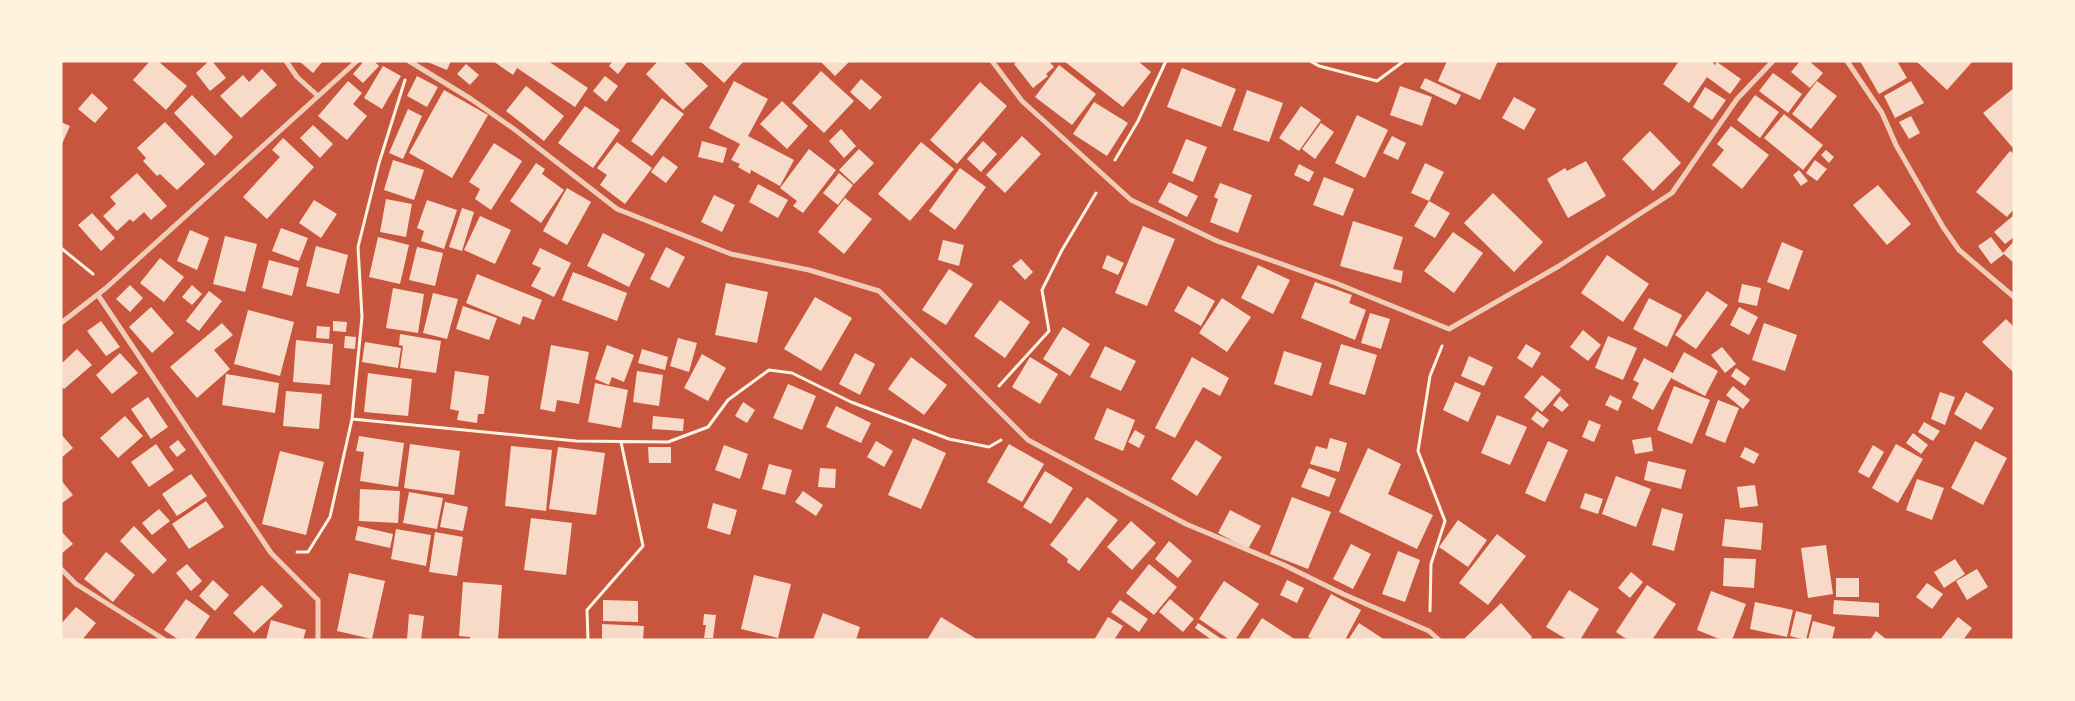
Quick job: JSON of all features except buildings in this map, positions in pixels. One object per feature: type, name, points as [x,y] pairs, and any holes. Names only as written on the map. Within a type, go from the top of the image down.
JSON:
[{"type":"street","points":[[286,61],[298,77],[317,96]]},
{"type":"street","points":[[61,323],[106,288],[357,61]]},
{"type":"street","points":[[992,61],[1022,101],[1131,200],[1217,241],[1338,284],[1449,329],[1559,266],[1672,193],[1737,99],[1773,61]]},
{"type":"street","points":[[1847,61],[1882,113],[1896,145],[1943,227],[1959,250],[2014,297]]},
{"type":"street","points":[[410,62],[471,99],[514,129],[617,209],[731,254],[809,270],[880,291],[1028,440],[1186,524],[1284,565],[1343,594],[1429,631],[1439,640]]},
{"type":"street","points":[[98,295],[271,552],[318,600],[318,640]]},
{"type":"street","points":[[61,570],[76,584],[165,640]]},
{"type":"path","points":[[987,399],[1049,331],[1042,290],[1062,250],[1138,121],[1166,61]]},
{"type":"path","points":[[1310,61],[1320,66],[1377,81],[1404,61]]},
{"type":"path","points":[[271,552],[308,552],[330,517],[352,419],[362,317],[358,247],[379,163],[410,62]]},
{"type":"path","points":[[61,248],[96,276],[106,288]]},
{"type":"path","points":[[1429,631],[1431,564],[1445,521],[1418,450],[1430,376],[1449,329]]},
{"type":"path","points":[[352,419],[567,440],[668,442],[708,427],[728,400],[769,370],[792,373],[851,402],[950,439],[989,447],[1018,430]]},
{"type":"path","points":[[588,640],[587,610],[643,546],[621,442]]}]
